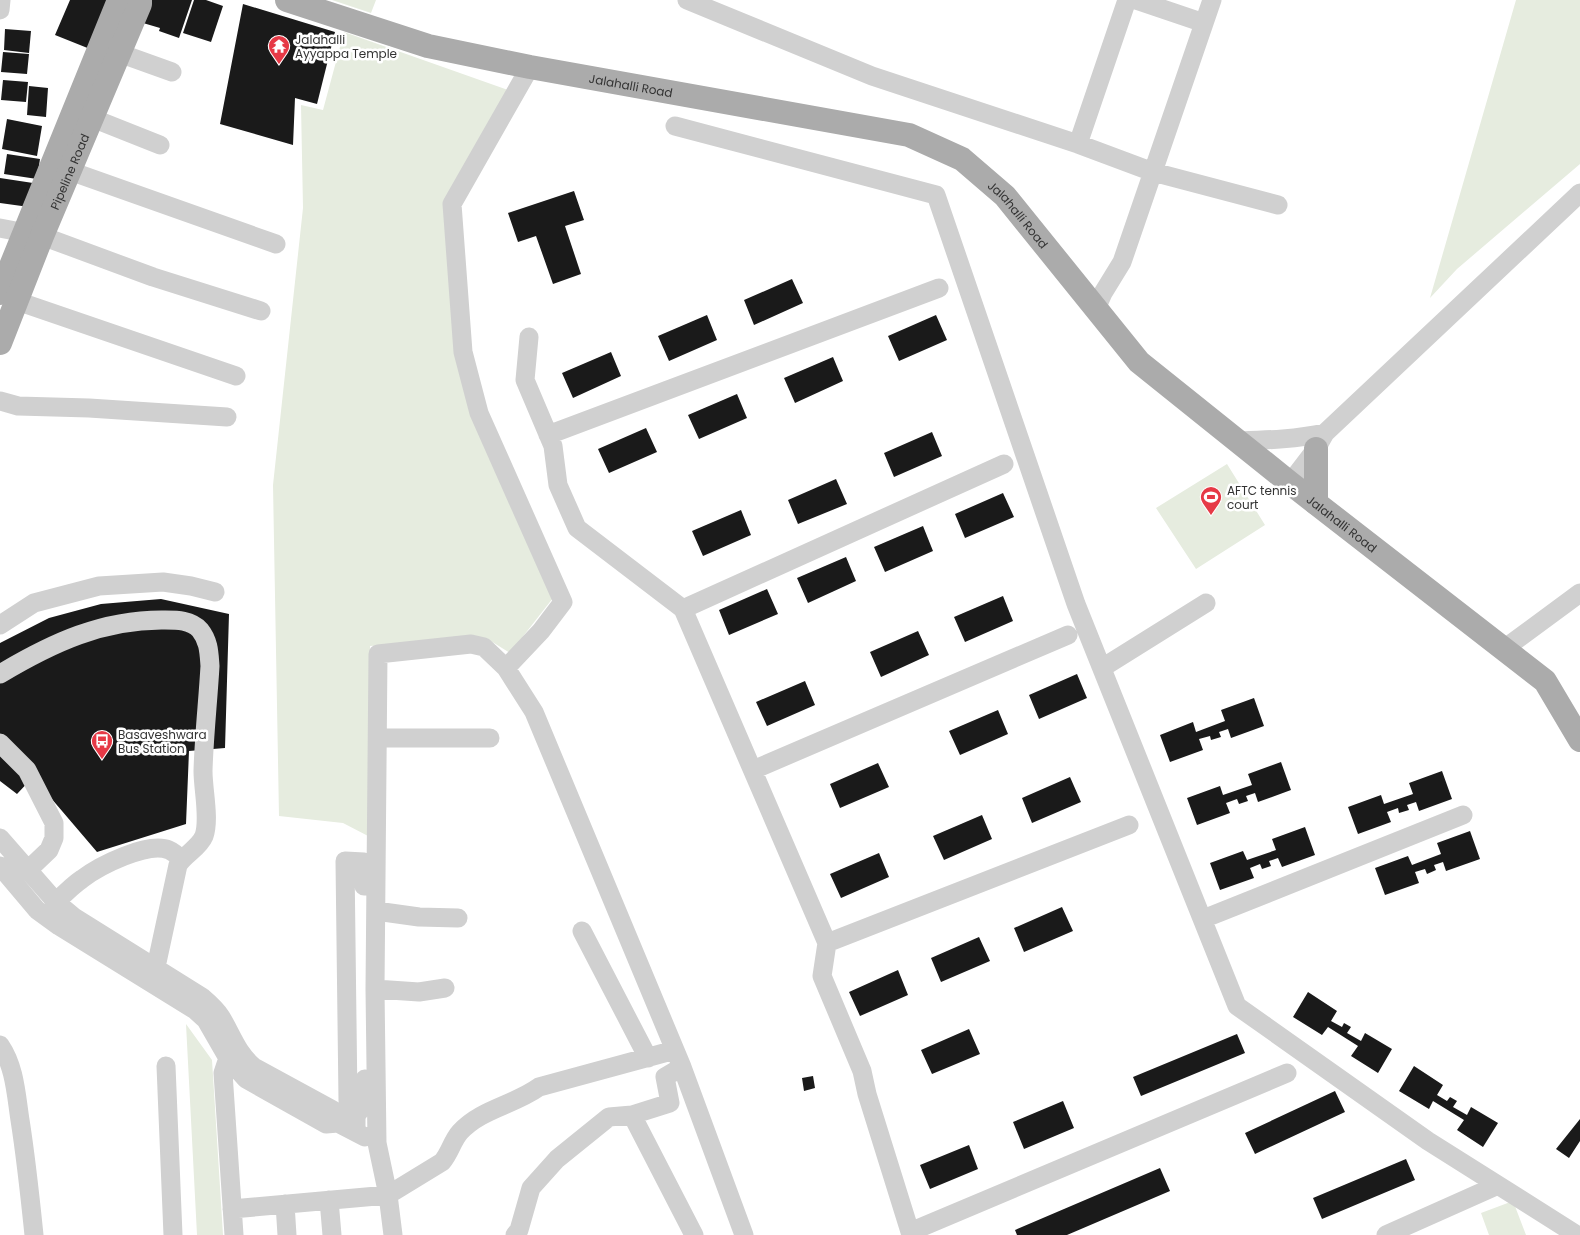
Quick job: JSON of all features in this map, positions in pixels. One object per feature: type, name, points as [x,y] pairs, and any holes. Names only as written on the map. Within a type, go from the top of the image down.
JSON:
[{"type":"main road","name":"Pipeline Road","points":[[0,343],[8,297],[119,0]]},
{"type":"main road","name":"Pipeline Road","points":[[33,234],[70,172],[140,4],[140,0]]},
{"type":"main road","name":"Jalahalli Road","points":[[287,0],[428,46],[530,67],[909,136],[962,158],[1005,196],[1139,362],[1240,441],[1290,483],[1545,681],[1580,740]]},
{"type":"main road","points":[[1316,502],[1321,441]]},
{"type":"street","points":[[0,10],[1,0]]},
{"type":"street","points":[[687,0],[872,76],[1078,144],[1153,172],[1278,205]]},
{"type":"street","points":[[1078,144],[1127,0]]},
{"type":"street","points":[[1136,0],[1204,23]]},
{"type":"street","points":[[1096,309],[1103,293],[1122,262],[1212,0]]},
{"type":"street","points":[[119,53],[172,72]]},
{"type":"street","points":[[506,668],[540,631],[563,602],[479,413],[463,352],[452,204],[530,67]]},
{"type":"street","points":[[92,118],[160,145]]},
{"type":"street","points":[[675,126],[936,195],[1073,595],[1237,1006],[1428,1142],[1577,1235]]},
{"type":"street","points":[[70,172],[276,244]]},
{"type":"street","points":[[1290,483],[1321,441],[1580,193]]},
{"type":"street","points":[[0,228],[33,234],[153,277],[261,311]]},
{"type":"street","points":[[548,435],[939,288]]},
{"type":"street","points":[[8,297],[236,376]]},
{"type":"street","points":[[529,337],[525,380],[553,446],[558,484],[577,528],[683,609],[827,943],[822,976],[862,1071],[867,1094],[911,1234],[1287,1073]]},
{"type":"street","points":[[0,401],[18,406],[89,408],[227,417]]},
{"type":"street","points":[[1240,441],[1321,441]]},
{"type":"street","points":[[683,609],[1004,464]]},
{"type":"street","points":[[0,625],[34,603],[99,586],[163,582],[215,592]]},
{"type":"street","points":[[1504,649],[1580,593]]},
{"type":"street","points":[[1102,668],[1206,602]]},
{"type":"street","points":[[0,674],[34,653],[104,626],[141,619],[189,622],[199,629],[206,638],[210,666],[203,772],[206,829],[203,839],[181,860],[176,872],[156,967]]},
{"type":"street","points":[[752,770],[1068,635]]},
{"type":"street","points":[[393,1235],[388,1196],[377,1143],[375,989],[378,654],[471,644],[484,647],[506,668],[534,712],[678,1059],[744,1235]]},
{"type":"street","points":[[378,738],[490,738]]},
{"type":"street","points":[[0,743],[27,770],[54,823],[54,838],[49,850],[28,870]]},
{"type":"street","points":[[1203,919],[1463,816]]},
{"type":"street","points":[[827,943],[1129,825]]},
{"type":"street","points":[[0,838],[56,902],[74,917],[156,967],[212,1005],[220,1016],[234,1055]]},
{"type":"street","points":[[56,902],[82,879],[106,864],[129,855],[160,848],[168,849],[181,860]]},
{"type":"street","points":[[356,1124],[366,1101],[364,862],[345,861],[348,1100],[356,1124],[377,1143]]},
{"type":"street","points":[[0,866],[38,910],[59,926],[195,1010],[206,1020],[234,1055],[245,1059],[254,1066],[333,1110],[338,1123],[356,1124]]},
{"type":"street","points":[[376,911],[419,917],[458,918]]},
{"type":"street","points":[[582,931],[648,1058]]},
{"type":"street","points":[[375,989],[419,992],[445,988]]},
{"type":"street","points":[[0,1045],[7,1057],[13,1075],[34,1235]]},
{"type":"street","points":[[234,1055],[226,1064],[223,1073],[234,1235]]},
{"type":"street","points":[[232,1208],[388,1196],[442,1162],[448,1156],[450,1147],[460,1132],[484,1114],[529,1094],[539,1087],[648,1058],[678,1059]]},
{"type":"street","points":[[515,1235],[519,1230],[531,1188],[557,1159],[609,1117],[632,1114],[670,1103],[665,1077],[678,1059]]},
{"type":"street","points":[[166,1066],[173,1235]]},
{"type":"street","points":[[632,1114],[694,1235]]},
{"type":"street","points":[[1386,1235],[1498,1185]]},
{"type":"street","points":[[329,1200],[332,1235]]},
{"type":"street","points":[[285,1204],[287,1235]]},
{"type":"shaded area","points":[[332,0],[376,0],[371,13]]},
{"type":"shaded area","points":[[1516,0],[1580,0],[1580,164],[1457,269],[1430,298]]},
{"type":"shaded area","points":[[344,32],[508,90],[446,198],[458,354],[553,598],[510,653],[486,638],[370,646],[370,837],[343,823],[279,816],[273,485],[303,208],[301,105],[323,110]]},
{"type":"shaded area","name":"AFTC tennis court","points":[[1227,464],[1265,525],[1196,569],[1156,508]]},
{"type":"shaded area","points":[[186,1024],[212,1060],[223,1235],[197,1235]]},
{"type":"shaded area","points":[[1513,1201],[1526,1235],[1489,1235],[1481,1213]]},
{"type":"building","points":[[70,0],[110,0],[90,49],[55,35]]},
{"type":"building","points":[[151,0],[192,0],[179,38],[159,31],[160,28],[143,23]]},
{"type":"building","points":[[194,0],[206,0],[223,6],[211,42],[183,33]]},
{"type":"building","name":"Jalahalli Ayyappa Temple","points":[[243,4],[335,32],[317,104],[295,98],[293,145],[220,124]]},
{"type":"building","points":[[5,29],[31,31],[29,53],[4,50]]},
{"type":"building","points":[[3,52],[29,54],[27,74],[1,72]]},
{"type":"building","points":[[3,80],[28,82],[26,102],[1,100]]},
{"type":"building","points":[[29,86],[48,88],[46,117],[27,115]]},
{"type":"building","points":[[7,119],[42,126],[37,156],[2,149]]},
{"type":"building","points":[[7,154],[40,159],[37,179],[4,174]]},
{"type":"building","points":[[0,178],[33,183],[29,207],[0,203]]},
{"type":"building","points":[[574,191],[584,220],[565,226],[581,274],[553,284],[536,236],[518,242],[508,213]]},
{"type":"building","points":[[792,279],[803,303],[754,325],[744,300]]},
{"type":"building","points":[[707,315],[717,340],[669,361],[658,336]]},
{"type":"building","points":[[936,315],[947,340],[899,361],[888,336]]},
{"type":"building","points":[[611,352],[621,376],[573,398],[562,373]]},
{"type":"building","points":[[833,357],[843,381],[795,403],[784,378]]},
{"type":"building","points":[[737,394],[747,418],[699,439],[688,415]]},
{"type":"building","points":[[646,428],[657,452],[609,473],[598,449]]},
{"type":"building","points":[[932,432],[942,456],[894,477],[884,453]]},
{"type":"building","points":[[836,479],[847,504],[798,524],[788,500]]},
{"type":"building","points":[[1003,493],[1014,517],[965,538],[955,514]]},
{"type":"building","points":[[741,510],[751,535],[703,556],[692,531]]},
{"type":"building","points":[[923,526],[933,551],[885,572],[874,547]]},
{"type":"building","points":[[846,557],[856,581],[808,603],[797,578]]},
{"type":"building","points":[[767,589],[778,614],[729,635],[719,610]]},
{"type":"building","points":[[1003,596],[1013,621],[965,642],[954,617]]},
{"type":"building","points":[[161,599],[229,614],[225,748],[189,751],[186,824],[97,852],[33,777],[17,794],[0,781],[0,643],[49,618],[101,604]]},
{"type":"building","points":[[918,631],[929,655],[881,677],[870,652]]},
{"type":"building","points":[[1077,674],[1087,698],[1039,719],[1029,695]]},
{"type":"building","points":[[805,681],[815,705],[767,726],[756,702]]},
{"type":"building","points":[[1254,698],[1264,726],[1231,738],[1228,729],[1219,732],[1221,737],[1211,740],[1210,736],[1199,739],[1203,750],[1170,762],[1160,735],[1193,722],[1196,732],[1225,721],[1221,710]]},
{"type":"building","points":[[998,710],[1008,734],[960,755],[949,731]]},
{"type":"building","points":[[1281,762],[1291,790],[1258,802],[1255,793],[1246,796],[1248,801],[1239,804],[1237,799],[1226,803],[1230,813],[1197,825],[1187,798],[1220,786],[1223,795],[1252,785],[1248,774]]},
{"type":"building","points":[[878,763],[889,787],[840,808],[830,784]]},
{"type":"building","points":[[1442,771],[1452,799],[1419,811],[1416,802],[1407,805],[1409,810],[1399,813],[1398,808],[1387,812],[1391,822],[1358,834],[1348,807],[1381,795],[1384,804],[1413,794],[1409,783]]},
{"type":"building","points":[[1070,777],[1081,802],[1032,823],[1022,798]]},
{"type":"building","points":[[982,815],[992,839],[944,860],[933,836]]},
{"type":"building","points":[[1305,827],[1315,855],[1282,867],[1278,858],[1269,861],[1271,866],[1262,869],[1260,864],[1250,868],[1254,878],[1220,890],[1210,863],[1243,851],[1247,860],[1276,850],[1272,839]]},
{"type":"building","points":[[1470,831],[1480,859],[1446,871],[1443,862],[1434,865],[1436,870],[1427,874],[1425,869],[1415,872],[1419,883],[1385,895],[1375,868],[1408,856],[1412,865],[1441,854],[1437,843]]},
{"type":"building","points":[[879,853],[889,877],[841,898],[830,874]]},
{"type":"building","points":[[1062,907],[1073,931],[1024,952],[1014,928]]},
{"type":"building","points":[[979,937],[990,961],[941,982],[931,958]]},
{"type":"building","points":[[898,970],[908,995],[860,1016],[849,992]]},
{"type":"building","points":[[1308,992],[1337,1011],[1331,1021],[1342,1027],[1344,1023],[1351,1027],[1347,1033],[1361,1041],[1365,1033],[1392,1049],[1378,1073],[1351,1056],[1358,1046],[1328,1027],[1322,1035],[1293,1017]]},
{"type":"building","points":[[969,1029],[980,1054],[932,1074],[921,1050]]},
{"type":"building","points":[[1237,1034],[1245,1053],[1141,1096],[1133,1077]]},
{"type":"building","points":[[1414,1066],[1443,1085],[1437,1095],[1447,1101],[1450,1097],[1457,1101],[1453,1107],[1467,1115],[1471,1107],[1498,1123],[1483,1147],[1457,1130],[1464,1120],[1433,1101],[1429,1109],[1399,1091]]},
{"type":"building","points":[[813,1076],[815,1088],[804,1091],[802,1078]]},
{"type":"building","points":[[1335,1091],[1345,1112],[1255,1154],[1245,1133]]},
{"type":"building","points":[[1063,1101],[1074,1128],[1024,1149],[1013,1122]]},
{"type":"building","points":[[1580,1119],[1580,1141],[1569,1158],[1556,1149]]},
{"type":"building","points":[[969,1145],[978,1169],[930,1189],[920,1165]]},
{"type":"building","points":[[1406,1159],[1415,1180],[1322,1219],[1313,1198]]},
{"type":"building","points":[[1160,1168],[1170,1191],[1067,1235],[1017,1235],[1015,1230]]},
{"type":"place","name":"Jalahalli Ayyappa Temple","points":[[279,65]]},
{"type":"place","name":"AFTC tennis court","points":[[1211,516]]},
{"type":"place","name":"Basaveshwara Bus Station","points":[[102,760]]}]
